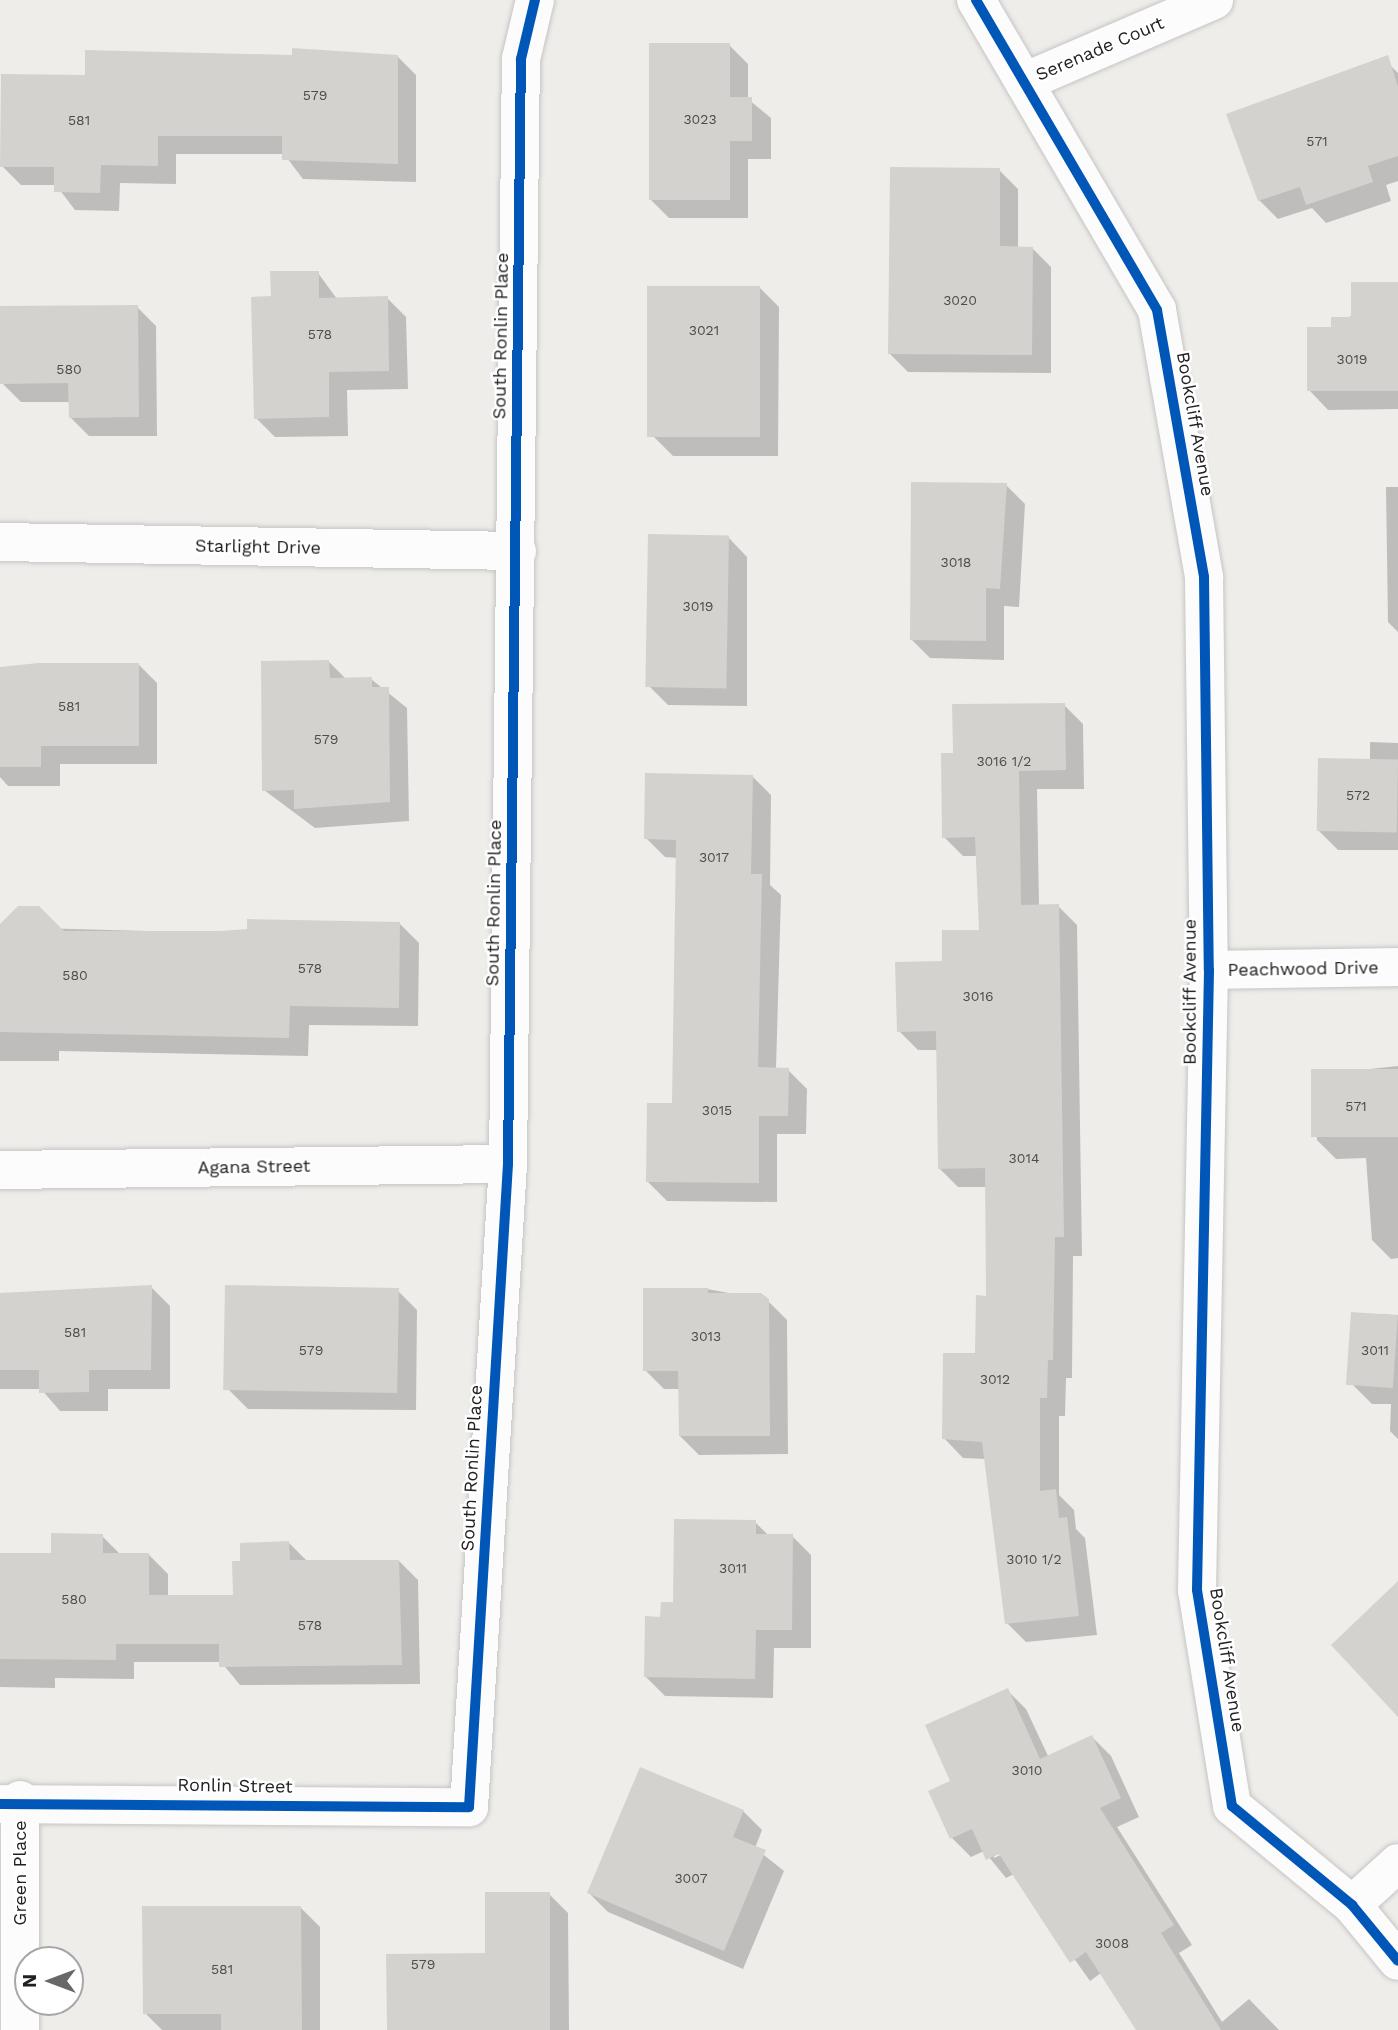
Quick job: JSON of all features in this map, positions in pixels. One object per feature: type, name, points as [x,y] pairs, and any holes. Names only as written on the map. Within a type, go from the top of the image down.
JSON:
[{"type":"street","name":"South Ronlin Place","points":[[470,1807],[508,1164],[521,59],[535,0]]},
{"type":"street","name":"Bookcliff Avenue","points":[[976,0],[1157,310],[1204,577],[1209,970],[1197,1590],[1232,1806],[1352,1905],[1398,1961]]},
{"type":"street","name":"Serenade Court","points":[[1024,82],[1214,0]]},
{"type":"street","name":"Starlight Drive","points":[[0,542],[517,551]]},
{"type":"street","name":"Peachwood Drive","points":[[1209,970],[1398,968]]},
{"type":"street","name":"Agana Street","points":[[0,1170],[508,1164]]},
{"type":"street","name":"Ronlin Street","points":[[10,1802],[470,1807]]},
{"type":"street","name":"Green Place","points":[[10,1802],[20,2030]]},
{"type":"street","points":[[1352,1905],[1398,1863]]},
{"type":"building","points":[[649,43],[730,43],[730,97],[752,97],[752,141],[730,141],[730,200],[649,200]]},
{"type":"building","points":[[292,48],[398,55],[398,164],[282,160],[282,136],[158,136],[158,166],[101,165],[100,193],[54,192],[54,167],[0,167],[1,74],[85,75],[85,50],[292,55]]},
{"type":"building","points":[[1388,55],[1398,87],[1398,156],[1368,166],[1373,182],[1306,205],[1300,187],[1258,201],[1226,114]]},
{"type":"building","points":[[890,167],[1000,168],[1000,246],[1033,247],[1032,355],[888,354]]},
{"type":"building","points":[[270,271],[319,271],[319,298],[388,296],[389,371],[329,372],[329,417],[254,419],[251,297],[271,296]]},
{"type":"building","points":[[1351,282],[1398,282],[1398,391],[1307,391],[1307,327],[1331,327],[1331,317],[1351,317]]},
{"type":"building","points":[[647,286],[760,286],[760,437],[647,437]]},
{"type":"building","points":[[138,305],[139,417],[69,418],[68,383],[0,384],[0,306]]},
{"type":"building","points":[[911,482],[1007,483],[1000,589],[986,588],[986,641],[910,640]]},
{"type":"building","points":[[648,534],[729,535],[726,688],[645,687]]},
{"type":"building","points":[[329,660],[330,678],[372,677],[372,687],[389,687],[390,802],[294,809],[294,790],[262,791],[261,661]]},
{"type":"building","points":[[38,663],[139,663],[139,746],[41,746],[41,767],[0,767],[0,667]]},
{"type":"building","points":[[1065,703],[1066,770],[1019,771],[1021,905],[1059,904],[1064,1237],[1055,1237],[1053,1360],[1048,1360],[1047,1398],[1040,1398],[1040,1491],[1056,1489],[1059,1518],[1067,1517],[1079,1616],[1005,1624],[982,1442],[942,1439],[943,1353],[975,1353],[976,1295],[986,1296],[985,1168],[938,1169],[936,1031],[897,1032],[895,962],[942,961],[942,930],[979,930],[975,837],[942,838],[941,753],[953,753],[952,704]]},
{"type":"building","points":[[1318,758],[1398,759],[1397,832],[1317,831]]},
{"type":"building","points":[[645,773],[753,775],[751,874],[762,874],[758,1067],[789,1068],[788,1116],[759,1116],[759,1183],[646,1182],[647,1103],[672,1103],[676,840],[644,839]]},
{"type":"building","points":[[18,906],[39,906],[64,931],[220,931],[247,929],[247,919],[400,922],[399,1008],[290,1006],[289,1038],[0,1032],[0,924]]},
{"type":"building","points":[[1311,1069],[1398,1069],[1398,1137],[1311,1137]]},
{"type":"building","points":[[152,1285],[151,1370],[89,1370],[89,1392],[39,1393],[39,1370],[0,1370],[0,1293]]},
{"type":"building","points":[[225,1285],[399,1288],[397,1393],[223,1390]]},
{"type":"building","points":[[643,1288],[708,1288],[708,1293],[761,1293],[769,1299],[770,1436],[679,1436],[678,1371],[643,1371]]},
{"type":"building","points":[[1351,1312],[1398,1315],[1393,1388],[1346,1385]]},
{"type":"building","points":[[674,1519],[756,1520],[756,1534],[793,1534],[792,1630],[756,1630],[755,1679],[644,1677],[645,1616],[660,1617],[661,1602],[673,1602]]},
{"type":"building","points":[[51,1533],[103,1534],[103,1553],[149,1553],[149,1595],[233,1595],[232,1561],[240,1561],[240,1543],[289,1541],[290,1560],[399,1560],[402,1665],[219,1667],[219,1644],[116,1644],[116,1660],[0,1659],[0,1553],[51,1553]]},
{"type":"building","points":[[1398,1581],[1398,1717],[1331,1645]]},
{"type":"building","points":[[1008,1688],[1040,1759],[1092,1735],[1121,1798],[1100,1808],[1174,1925],[1161,1933],[1221,2030],[1136,2030],[1086,1952],[1070,1963],[999,1854],[986,1860],[972,1829],[950,1839],[928,1791],[950,1781],[925,1725]]},
{"type":"building","points":[[640,1767],[744,1810],[733,1837],[766,1850],[724,1951],[587,1893]]},
{"type":"building","points":[[485,1892],[550,1892],[550,2030],[387,2030],[386,1954],[485,1953]]},
{"type":"building","points":[[142,1906],[301,1906],[302,2030],[221,2030],[221,2014],[143,2014]]},
{"type":"cycle path","points":[[0,1804],[469,1807],[508,1164],[521,59],[535,0]]},
{"type":"cycle path","points":[[976,0],[1157,310],[1204,577],[1209,970],[1197,1590],[1232,1806],[1352,1905],[1398,1961]]}]
